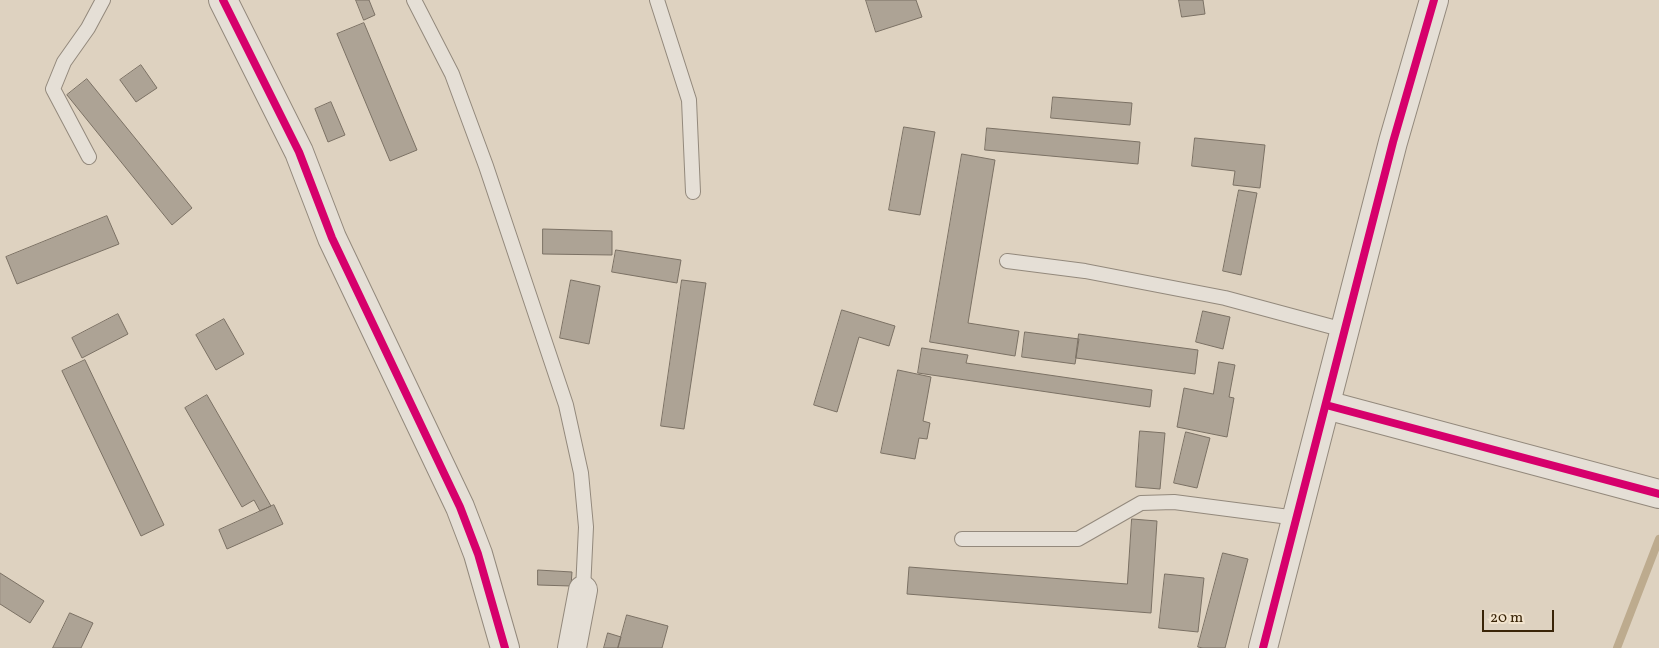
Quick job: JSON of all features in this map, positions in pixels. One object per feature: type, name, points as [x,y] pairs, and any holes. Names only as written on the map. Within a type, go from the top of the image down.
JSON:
[{"type":"street","points":[[223,0],[299,152],[332,238],[460,507],[478,554],[505,648]]},
{"type":"street","points":[[1264,648],[1393,142],[1434,0]]},
{"type":"street","points":[[1326,405],[1659,494]]},
{"type":"street","points":[[572,648],[584,590]]},
{"type":"lane","points":[[89,157],[53,89],[64,62],[88,28],[103,0]]},
{"type":"lane","points":[[414,0],[452,74],[486,166],[566,405],[581,473],[586,527],[584,590]]},
{"type":"lane","points":[[657,0],[689,100],[693,192]]},
{"type":"lane","points":[[1007,261],[1085,271],[1225,298],[1344,330]]},
{"type":"lane","points":[[962,539],[1078,539],[1141,503],[1174,502],[1297,518]]},
{"type":"building","points":[[356,0],[369,0],[375,15],[364,20]]},
{"type":"building","points":[[866,0],[916,0],[922,17],[876,32]]},
{"type":"building","points":[[1179,0],[1203,0],[1205,14],[1182,17]]},
{"type":"building","points":[[364,23],[417,150],[390,161],[337,34]]},
{"type":"building","points":[[141,65],[157,88],[136,102],[120,80]]},
{"type":"building","points":[[87,79],[192,208],[172,225],[67,95]]},
{"type":"building","points":[[1053,97],[1132,103],[1130,125],[1051,118]]},
{"type":"building","points":[[331,102],[345,135],[328,142],[315,109]]},
{"type":"building","points":[[904,127],[935,132],[920,215],[889,210]]},
{"type":"building","points":[[987,128],[1140,142],[1138,164],[985,150]]},
{"type":"building","points":[[1195,138],[1265,145],[1260,188],[1233,185],[1235,171],[1192,166]]},
{"type":"building","points":[[962,154],[995,160],[968,323],[1019,331],[1015,356],[930,342]]},
{"type":"building","points":[[1239,190],[1257,193],[1241,275],[1223,271]]},
{"type":"building","points":[[107,216],[119,244],[17,284],[6,257]]},
{"type":"building","points":[[543,229],[612,231],[612,255],[543,254]]},
{"type":"building","points":[[616,250],[681,260],[677,283],[612,272]]},
{"type":"building","points":[[571,280],[600,286],[589,344],[560,338]]},
{"type":"building","points":[[682,280],[706,283],[684,429],[661,426]]},
{"type":"building","points":[[842,310],[895,326],[889,346],[859,337],[837,412],[814,405]]},
{"type":"building","points":[[1203,311],[1230,317],[1223,349],[1196,342]]},
{"type":"building","points":[[118,314],[128,334],[82,358],[72,338]]},
{"type":"building","points":[[224,319],[244,354],[216,370],[196,335]]},
{"type":"building","points":[[1025,332],[1079,339],[1075,364],[1022,357]]},
{"type":"building","points":[[1079,334],[1198,350],[1195,374],[1076,358]]},
{"type":"building","points":[[922,348],[968,355],[966,363],[1152,390],[1150,407],[918,373]]},
{"type":"building","points":[[85,360],[164,525],[141,536],[62,371]]},
{"type":"building","points":[[1219,362],[1235,365],[1229,397],[1234,398],[1227,437],[1177,427],[1184,388],[1213,394]]},
{"type":"building","points":[[898,370],[931,377],[923,421],[930,423],[927,439],[919,438],[915,459],[881,453]]},
{"type":"building","points":[[207,395],[271,506],[260,511],[254,500],[242,507],[185,408]]},
{"type":"building","points":[[1140,431],[1165,433],[1160,489],[1136,487]]},
{"type":"building","points":[[1186,432],[1210,438],[1197,488],[1174,483]]},
{"type":"building","points":[[274,505],[283,524],[227,549],[219,530]]},
{"type":"building","points":[[1132,519],[1157,521],[1151,613],[907,594],[909,567],[1127,584]]},
{"type":"building","points":[[1223,553],[1248,559],[1225,648],[1198,647]]},
{"type":"building","points":[[538,570],[572,572],[571,586],[538,585]]},
{"type":"building","points":[[0,573],[44,601],[30,623],[0,604]]},
{"type":"building","points":[[1165,574],[1204,578],[1198,632],[1159,628]]},
{"type":"building","points":[[70,613],[93,623],[81,648],[53,648]]},
{"type":"building","points":[[627,615],[668,626],[662,648],[618,648]]},
{"type":"building","points":[[608,633],[621,637],[618,648],[604,648]]},
{"type":"waterway","points":[[1617,648],[1659,539]]},
{"type":"cycle path","points":[[223,0],[299,152],[332,238],[460,507],[478,554],[505,648]]},
{"type":"cycle path","points":[[1263,648],[1393,142],[1434,0]]},
{"type":"cycle path","points":[[1326,405],[1659,494]]}]
